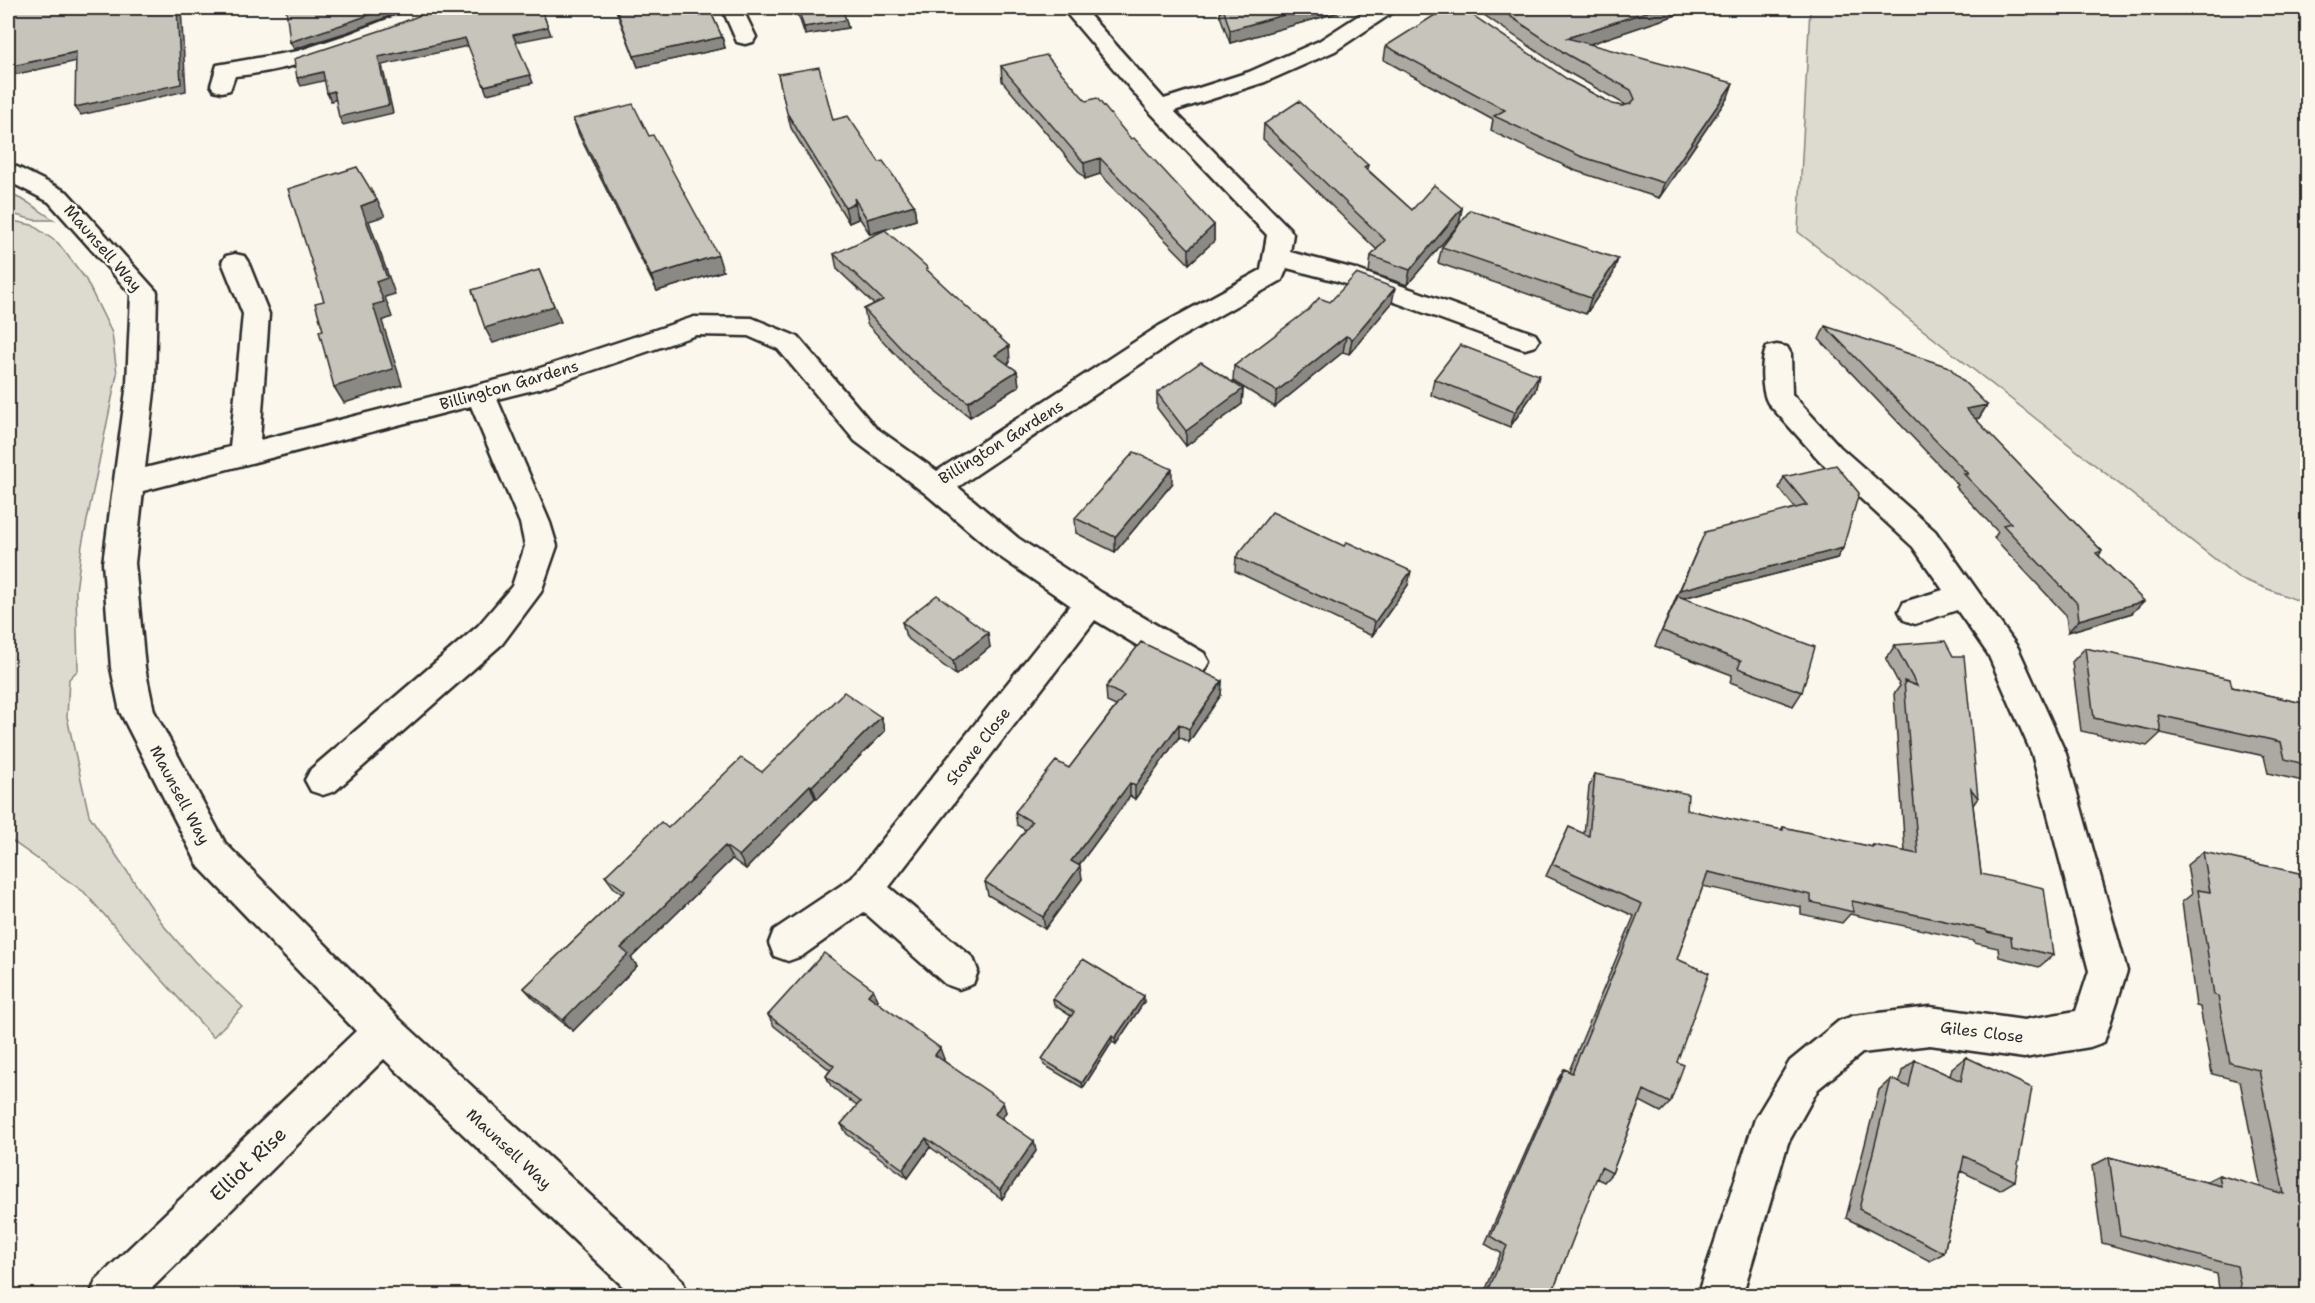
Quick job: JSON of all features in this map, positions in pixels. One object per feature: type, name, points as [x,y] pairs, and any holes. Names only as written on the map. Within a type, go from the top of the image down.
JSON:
[{"type":"street","points":[[222,70],[254,69],[296,60],[433,8]]},
{"type":"street","points":[[732,8],[745,37]]},
{"type":"street","points":[[1072,8],[1159,108],[1280,234],[1276,257],[1346,275],[1525,340]]},
{"type":"street","points":[[1159,108],[1257,77],[1327,46],[1384,8]]},
{"type":"street","name":"Maunsell Way","points":[[8,172],[58,197],[144,292],[141,383],[119,563],[128,668],[137,712],[212,855],[384,1032],[666,1296]]},
{"type":"street","name":"Billington Gardens","points":[[130,483],[531,381],[694,326],[752,327],[788,343],[865,434],[937,486],[1169,332],[1273,274],[1276,257]]},
{"type":"street","points":[[235,262],[256,314],[244,453]]},
{"type":"street","name":"Giles Close","points":[[1719,1296],[1770,1134],[1804,1075],[1852,1035],[1930,1026],[2024,1039],[2090,1028],[2108,971],[2049,754],[2002,648],[1924,539],[1830,454],[1778,396],[1777,354]]},
{"type":"street","points":[[323,780],[490,635],[525,592],[536,565],[541,546],[535,523],[480,394]]},
{"type":"street","points":[[937,486],[1007,546],[1091,602],[1192,662]]},
{"type":"street","points":[[1915,611],[1963,596]]},
{"type":"street","name":"Stowe Close","points":[[788,943],[865,890],[1091,602]]},
{"type":"street","points":[[865,890],[959,971]]},
{"type":"street","name":"Elliot Rise","points":[[112,1296],[384,1032]]},
{"type":"shaded area","points":[[1810,8],[2307,8],[2307,604],[2239,578],[1798,232]]},
{"type":"shaded area","points":[[8,193],[27,202],[54,220],[34,220],[8,213]]},
{"type":"shaded area","points":[[8,220],[32,225],[58,243],[85,278],[112,333],[117,374],[82,545],[76,591],[78,670],[69,679],[67,717],[89,815],[164,926],[195,962],[243,1007],[213,1037],[84,892],[8,838]]},
{"type":"building","points":[[8,8],[177,8],[181,84],[75,107],[76,52],[8,67]]},
{"type":"building","points":[[286,8],[388,8],[290,42]]},
{"type":"building","points":[[438,8],[541,8],[548,27],[513,35],[530,75],[484,86],[465,38],[378,57],[389,105],[339,117],[334,91],[327,93],[323,72],[297,78],[294,59],[388,28]]},
{"type":"building","points":[[616,8],[709,8],[722,37],[634,56]]},
{"type":"building","points":[[796,8],[842,8],[846,20],[804,27]]},
{"type":"building","points":[[1223,8],[1308,8],[1230,30]]},
{"type":"building","points":[[1446,8],[1462,8],[1570,81],[1612,104],[1622,106],[1630,104],[1635,99],[1631,90],[1568,55],[1498,8],[1658,8],[1567,38],[1733,83],[1664,183],[1580,156],[1494,116],[1505,110],[1386,46]]},
{"type":"building","points":[[1046,55],[1086,101],[1097,98],[1131,139],[1134,138],[1214,225],[1189,249],[1100,158],[1084,163],[1001,66]]},
{"type":"building","points":[[819,67],[833,120],[848,116],[879,162],[883,161],[914,205],[867,219],[854,198],[855,203],[845,207],[787,113],[778,74]]},
{"type":"building","points":[[1299,101],[1368,165],[1364,167],[1412,210],[1434,185],[1462,208],[1410,270],[1371,256],[1385,240],[1264,124]]},
{"type":"building","points":[[633,104],[649,136],[653,135],[718,255],[651,276],[573,119]]},
{"type":"building","points":[[357,167],[377,200],[361,206],[387,278],[376,282],[384,302],[373,305],[393,369],[334,387],[319,331],[323,330],[315,303],[324,301],[288,189]]},
{"type":"building","points":[[1470,210],[1618,259],[1591,298],[1442,247]]},
{"type":"building","points":[[885,230],[1009,346],[995,355],[1017,371],[968,402],[909,357],[864,309],[883,300],[834,254]]},
{"type":"building","points":[[539,270],[554,306],[485,328],[472,290]]},
{"type":"building","points":[[1356,274],[1395,288],[1352,339],[1346,336],[1277,391],[1234,366],[1308,310],[1319,298],[1330,302]]},
{"type":"building","points":[[1825,326],[1949,367],[1987,405],[1966,409],[2102,551],[2096,553],[2144,601],[2079,620],[2077,603],[2003,525],[2011,523],[1964,474],[1968,474]]},
{"type":"building","points":[[1460,345],[1539,375],[1515,412],[1434,379]]},
{"type":"building","points":[[1201,362],[1243,389],[1186,431],[1157,393]]},
{"type":"building","points":[[1134,452],[1172,469],[1115,537],[1075,518]]},
{"type":"building","points":[[1836,465],[1859,493],[1843,548],[1680,590],[1705,532],[1807,505],[1784,477]]},
{"type":"building","points":[[1272,512],[1344,546],[1347,542],[1411,571],[1375,622],[1236,557]]},
{"type":"building","points":[[937,595],[988,633],[953,661],[902,622]]},
{"type":"building","points":[[1678,596],[1815,647],[1802,692],[1738,668],[1741,661],[1662,631]]},
{"type":"building","points":[[1945,641],[1953,656],[1964,656],[1978,798],[1971,789],[1981,874],[2044,888],[2053,955],[2012,946],[2011,937],[1986,930],[1852,901],[1853,912],[1811,902],[1811,895],[1708,872],[1677,959],[1709,973],[1677,1062],[1684,1065],[1670,1103],[1644,1090],[1612,1173],[1601,1167],[1551,1296],[1486,1296],[1507,1246],[1491,1236],[1564,1069],[1572,1073],[1642,904],[1552,864],[1569,827],[1589,836],[1595,774],[1688,794],[1687,810],[1918,854],[1904,681],[1917,686],[1895,645]]},
{"type":"building","points":[[1141,642],[1222,681],[1189,729],[1179,724],[1135,786],[1130,783],[1071,861],[1080,866],[1043,917],[985,882],[1032,822],[1015,812],[1056,761],[1069,768],[1124,696],[1106,687]]},
{"type":"building","points":[[2085,648],[2230,679],[2232,687],[2307,704],[2307,765],[2285,759],[2281,742],[2158,715],[2161,732],[2094,718]]},
{"type":"building","points":[[844,692],[881,717],[739,856],[725,846],[621,948],[628,954],[563,1020],[524,988],[625,891],[605,876],[661,822],[668,828],[741,758],[762,772]]},
{"type":"building","points":[[2203,852],[2299,873],[2307,909],[2307,983],[2305,982],[2307,991],[2307,1296],[2242,1296],[2237,1266],[2120,1235],[2109,1157],[2221,1186],[2219,1175],[2284,1194],[2259,1070],[2230,1063],[2218,996],[2214,995],[2198,890],[2210,892]]},
{"type":"building","points":[[824,953],[873,989],[868,995],[940,1048],[935,1055],[1003,1102],[995,1114],[1034,1141],[1000,1190],[926,1138],[903,1169],[841,1124],[860,1102],[826,1076],[834,1066],[768,1015]]},
{"type":"building","points":[[1083,959],[1144,996],[1115,1038],[1112,1036],[1082,1083],[1042,1059],[1074,1012],[1053,999]]},
{"type":"building","points":[[1966,1057],[2032,1088],[2015,1181],[1964,1156],[1944,1253],[1859,1209],[1891,1079],[1909,1087],[1915,1060],[1961,1081]]}]
